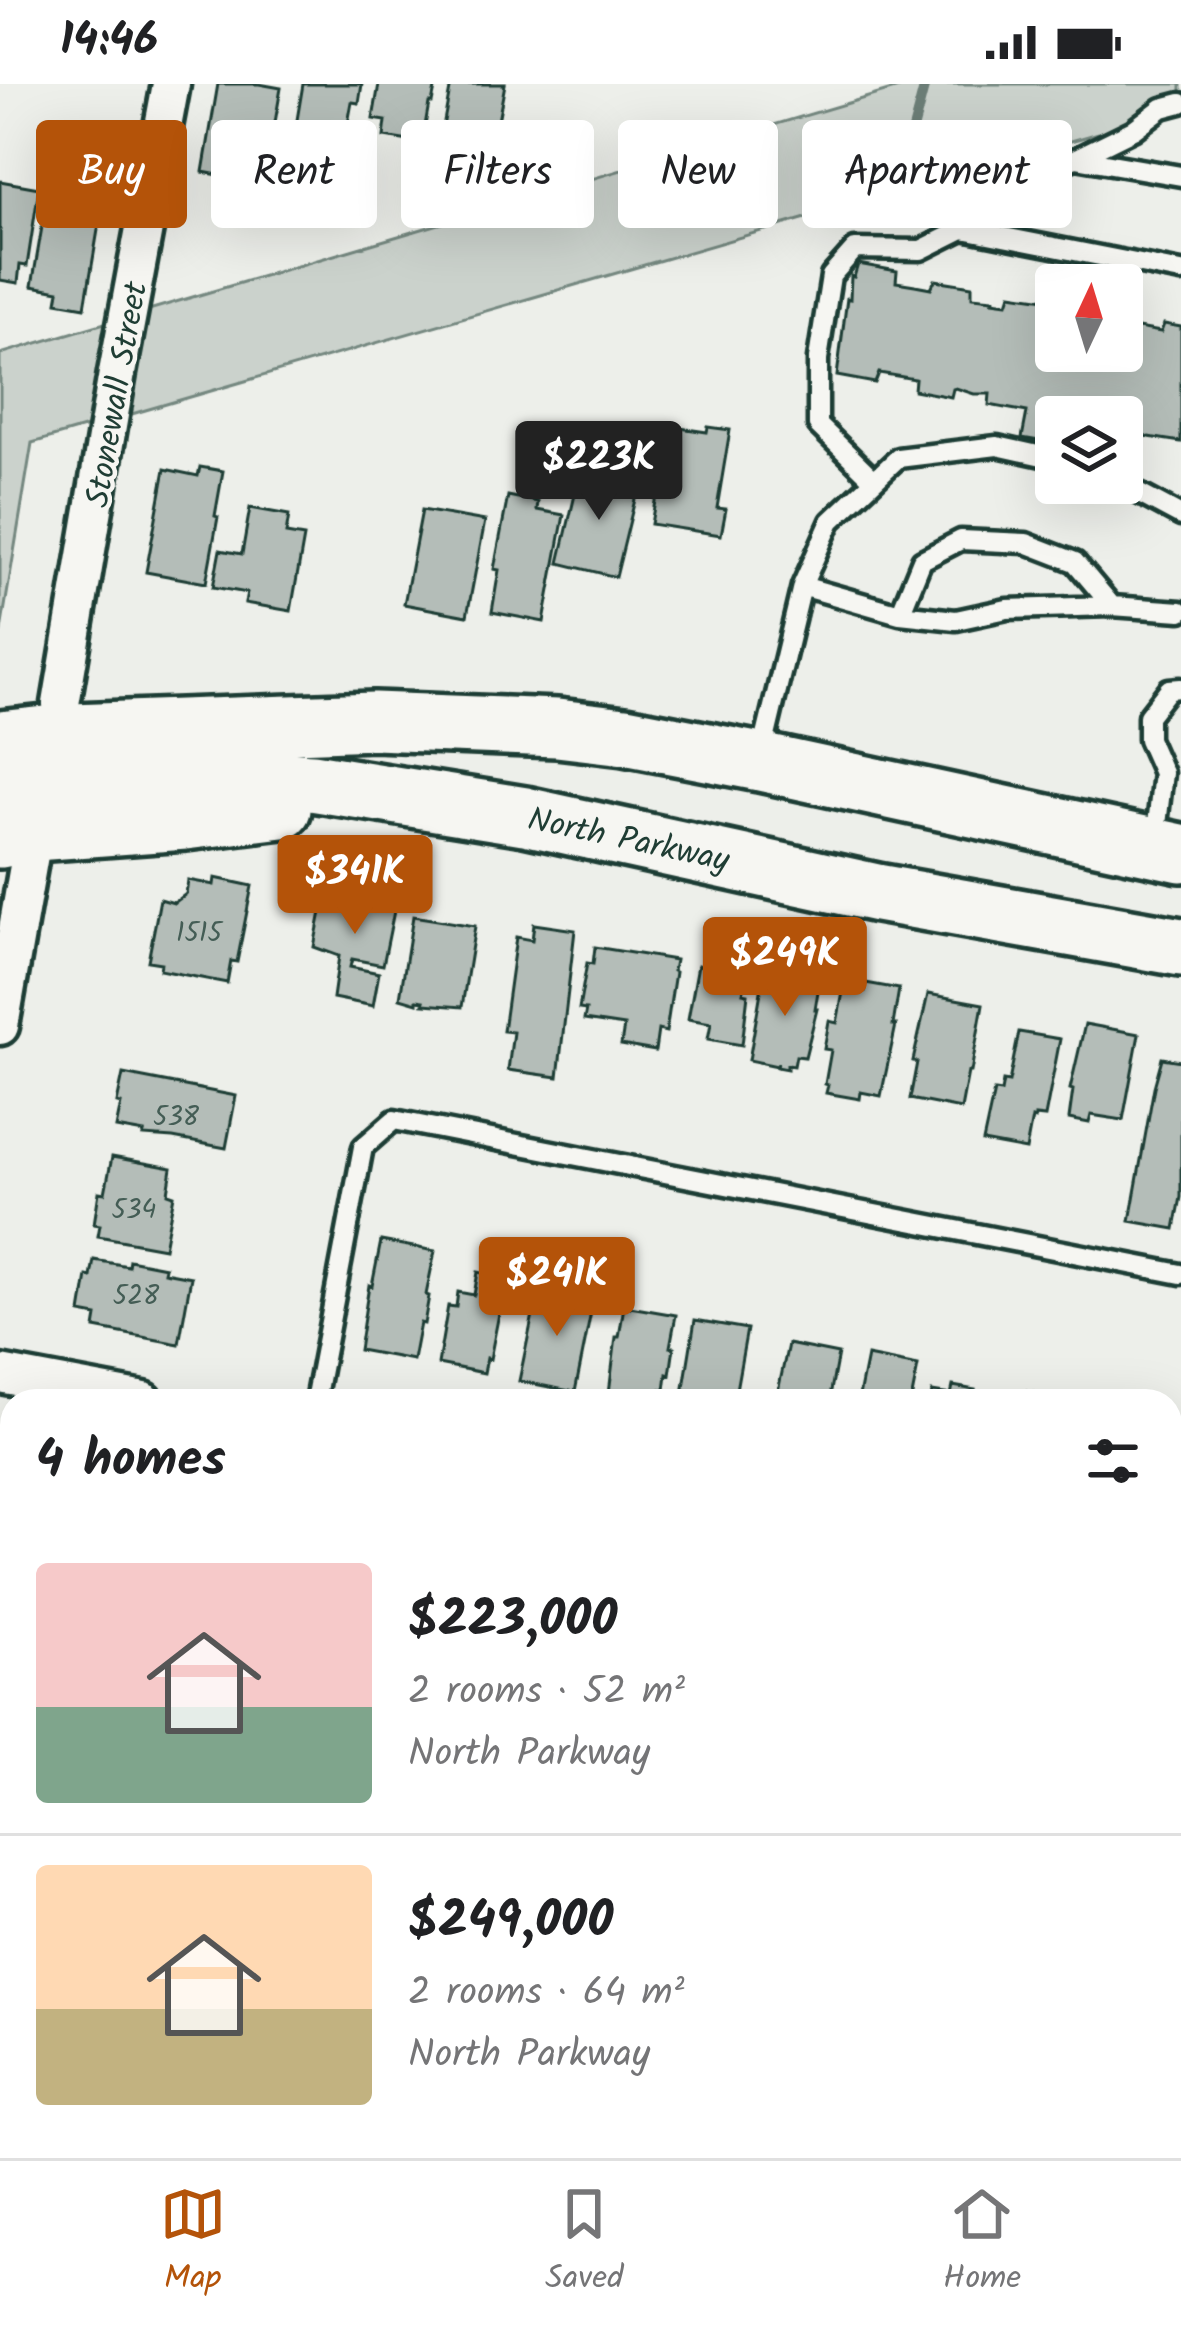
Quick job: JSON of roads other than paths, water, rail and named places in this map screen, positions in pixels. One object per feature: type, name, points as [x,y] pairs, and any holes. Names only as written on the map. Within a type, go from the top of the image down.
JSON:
[{"type":"main road","points":[[0,702],[557,728],[625,736],[1168,850]]},
{"type":"main road","points":[[0,740],[73,732],[374,722]]},
{"type":"main road","name":"North Parkway","points":[[11,822],[185,821],[403,795],[548,820],[877,893],[1181,947]]},
{"type":"street","name":"Stonewall Street","points":[[61,704],[171,84]]},
{"type":"street","points":[[0,1025],[11,822]]},
{"type":"street","points":[[0,1374],[80,1389]]},
{"type":"lane","points":[[874,480],[818,425],[818,359],[831,276],[855,249],[921,250],[963,229],[1000,185],[1076,158],[1133,130],[1162,108],[1181,103]]},
{"type":"lane","points":[[1076,158],[1181,176]]},
{"type":"lane","points":[[963,229],[1181,272]]},
{"type":"lane","points":[[760,762],[802,586],[831,521],[898,458],[997,446],[1035,454]]},
{"type":"lane","points":[[1143,496],[1181,516]]},
{"type":"lane","points":[[900,614],[922,560],[961,540],[1026,544],[1075,562],[1112,606]]},
{"type":"lane","points":[[802,586],[900,614],[956,620],[1007,609],[1112,606],[1181,611]]},
{"type":"lane","points":[[1168,850],[1163,773],[1148,739],[1148,716],[1169,689],[1181,688]]},
{"type":"lane","points":[[317,1389],[363,1147],[394,1120],[1181,1274]]},
{"type":"waterway","points":[[916,120],[924,88]]}]
